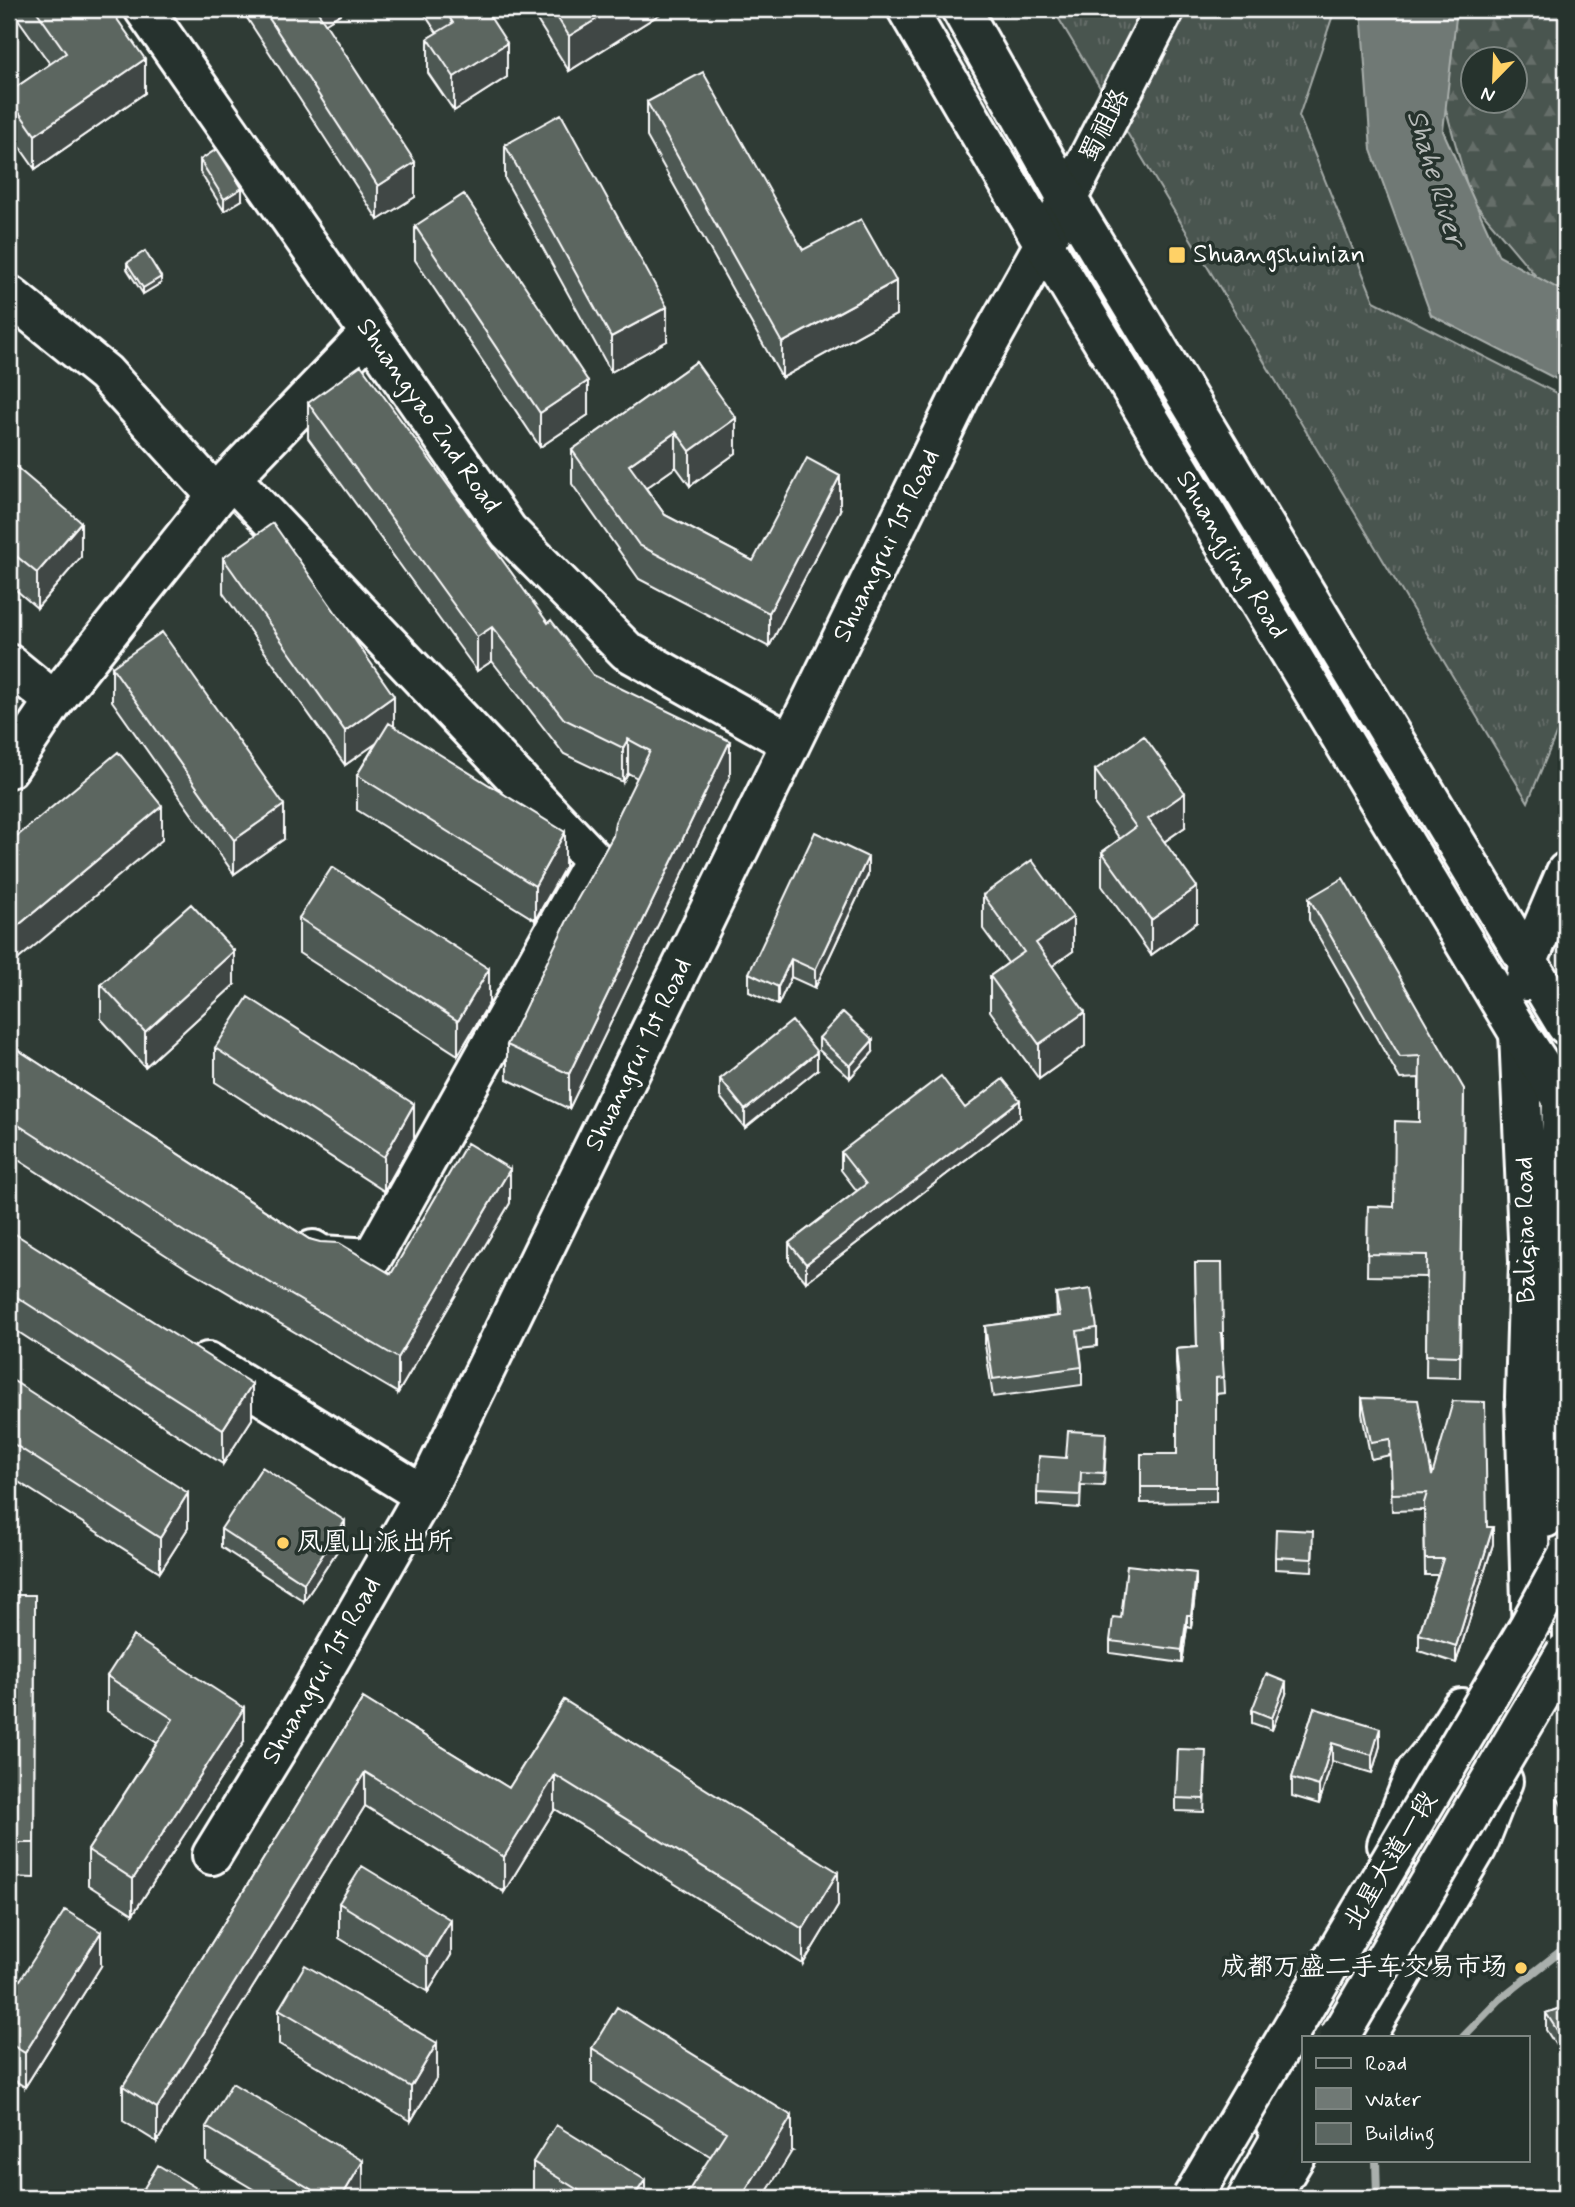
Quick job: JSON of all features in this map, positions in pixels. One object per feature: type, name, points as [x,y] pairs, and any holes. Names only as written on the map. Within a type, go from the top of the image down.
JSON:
[{"type":"main road","name":"Shuangyao 2nd Road","points":[[144,9],[508,531],[627,651],[791,743]]},
{"type":"main road","name":"Shuangjing Road","points":[[907,9],[1044,244],[1519,1033],[1564,1101]]},
{"type":"main road","name":"Shuangjing Road","points":[[961,9],[1068,198],[1566,1025]]},
{"type":"main road","name":"蜀祖路","points":[[1044,244],[1166,9]]},
{"type":"main road","name":"Shuangrui 1st Road","points":[[212,1855],[305,1703],[424,1495],[967,382],[1044,244]]},
{"type":"main road","points":[[9,295],[105,373],[224,487],[594,860],[372,1258],[321,1255],[286,1233]]},
{"type":"main road","points":[[9,768],[54,701],[224,487],[370,333]]},
{"type":"main road","points":[[9,664],[54,701]]},
{"type":"main road","name":"Baliqiao Road","points":[[1366,2036],[1476,1847],[1505,1775],[1533,1671],[1525,1396],[1529,1261],[1519,1033],[1528,961],[1566,872]]},
{"type":"main road","name":"Baliqiao Road","points":[[1324,2036],[1499,1720],[1520,1672],[1554,1472],[1564,1101]]},
{"type":"main road","points":[[175,1342],[424,1495]]},
{"type":"main road","name":"北星大道一段","points":[[1193,2198],[1528,1628],[1566,1558]]},
{"type":"main road","name":"Baliqiao Road","points":[[1193,2198],[1335,1972],[1416,1772],[1436,1748],[1531,1597]]},
{"type":"main road","name":"北星大道一段","points":[[1340,2036],[1566,1652]]},
{"type":"main road","points":[[1232,2198],[1302,2075]]},
{"type":"main road","points":[[1247,2198],[1302,2100]]},
{"type":"main road","points":[[1270,2198],[1302,2145]]},
{"type":"green space","points":[[1053,9],[1335,9],[1299,116],[1374,301],[1566,398],[1566,710],[1528,802]]},
{"type":"green space","points":[[1439,9],[1566,9],[1566,296],[1545,287],[1471,199],[1444,103]]},
{"type":"water","name":"Shahe River","points":[[1361,9],[1457,9],[1443,131],[1499,256],[1566,293],[1566,384],[1431,315],[1371,150]]},
{"type":"building","points":[[35,9],[110,9],[145,59],[35,135],[9,98],[9,92],[66,53]]},
{"type":"building","points":[[263,9],[316,9],[415,162],[378,186]]},
{"type":"building","points":[[444,9],[485,9],[507,43],[454,77],[428,38],[453,23]]},
{"type":"building","points":[[552,9],[613,9],[569,36]]},
{"type":"building","points":[[703,72],[803,250],[861,219],[896,281],[782,343],[647,102]]},
{"type":"building","points":[[561,114],[667,307],[611,337],[505,145]]},
{"type":"building","points":[[217,149],[242,188],[224,199],[200,160]]},
{"type":"building","points":[[464,194],[588,381],[540,413],[415,226]]},
{"type":"building","points":[[145,251],[161,277],[143,288],[127,263]]},
{"type":"building","points":[[696,362],[736,418],[690,451],[676,432],[629,465],[665,515],[753,561],[807,458],[840,476],[769,613],[639,545],[572,450]]},
{"type":"building","points":[[361,365],[548,623],[551,620],[593,675],[730,741],[569,1074],[507,1045],[577,900],[613,836],[615,822],[650,751],[628,739],[623,748],[564,719],[492,627],[477,637],[308,403]]},
{"type":"building","points":[[9,461],[81,522],[37,573],[9,550]]},
{"type":"building","points":[[273,523],[394,696],[345,731],[223,558]]},
{"type":"building","points":[[162,632],[284,805],[234,840],[112,667]]},
{"type":"building","points":[[389,723],[565,832],[535,886],[357,775]]},
{"type":"building","points":[[1144,736],[1185,793],[1148,819],[1197,887],[1151,920],[1102,852],[1136,827],[1095,770]]},
{"type":"building","points":[[118,752],[162,806],[9,933],[9,843]]},
{"type":"building","points":[[815,832],[868,857],[815,970],[791,959],[778,987],[749,973]]},
{"type":"building","points":[[1032,860],[1073,917],[1036,943],[1085,1012],[1039,1044],[990,976],[1024,952],[983,895]]},
{"type":"building","points":[[332,867],[489,969],[458,1021],[299,918]]},
{"type":"building","points":[[1343,878],[1464,1089],[1460,1356],[1426,1355],[1427,1255],[1367,1254],[1368,1206],[1394,1207],[1395,1121],[1419,1122],[1420,1056],[1400,1057],[1309,898]]},
{"type":"building","points":[[191,904],[234,951],[145,1032],[101,984]]},
{"type":"building","points":[[248,997],[414,1104],[384,1157],[215,1048]]},
{"type":"building","points":[[843,1012],[873,1040],[850,1066],[819,1038]]},
{"type":"building","points":[[792,1021],[817,1052],[745,1110],[720,1079]]},
{"type":"building","points":[[9,1044],[309,1239],[339,1243],[391,1274],[467,1143],[510,1169],[398,1358],[186,1233],[9,1119]]},
{"type":"building","points":[[941,1076],[965,1108],[1003,1079],[1020,1100],[806,1264],[789,1243],[866,1184],[841,1152]]},
{"type":"building","points":[[9,1230],[252,1384],[223,1429],[9,1292]]},
{"type":"building","points":[[1195,1263],[1222,1263],[1221,1333],[1224,1377],[1216,1378],[1216,1487],[1141,1487],[1141,1454],[1177,1454],[1177,1400],[1181,1400],[1176,1349],[1197,1347]]},
{"type":"building","points":[[1091,1289],[1097,1328],[1077,1331],[1082,1367],[993,1379],[985,1326],[1060,1316],[1056,1294]]},
{"type":"building","points":[[9,1378],[188,1493],[160,1538],[9,1441]]},
{"type":"building","points":[[1362,1398],[1418,1400],[1432,1476],[1453,1401],[1485,1402],[1487,1527],[1493,1527],[1456,1646],[1419,1634],[1443,1559],[1425,1559],[1424,1503],[1427,1493],[1392,1494],[1390,1439],[1371,1442]]},
{"type":"building","points":[[1068,1431],[1106,1433],[1104,1473],[1081,1472],[1080,1495],[1037,1493],[1039,1456],[1066,1458]]},
{"type":"building","name":"凤凰山派出所","points":[[262,1467],[345,1521],[304,1583],[221,1529]]},
{"type":"building","points":[[1276,1529],[1313,1531],[1312,1559],[1275,1557]]},
{"type":"building","points":[[1127,1565],[1196,1573],[1191,1615],[1187,1615],[1182,1650],[1110,1641],[1113,1617],[1121,1618]]},
{"type":"building","points":[[9,1595],[35,1595],[34,1843],[9,1843]]},
{"type":"building","points":[[133,1636],[244,1708],[133,1879],[88,1850],[173,1719],[107,1676]]},
{"type":"building","points":[[1266,1674],[1286,1682],[1272,1718],[1252,1710]]},
{"type":"building","points":[[363,1698],[509,1788],[564,1700],[838,1872],[803,1929],[555,1775],[504,1857],[365,1772],[157,2108],[123,2086]]},
{"type":"building","points":[[1314,1708],[1380,1728],[1372,1755],[1332,1743],[1319,1786],[1292,1778]]},
{"type":"building","points":[[1178,1749],[1206,1750],[1204,1799],[1176,1798]]},
{"type":"building","points":[[1566,1792],[1566,1813],[1557,1797]]},
{"type":"building","points":[[362,1866],[451,1920],[428,1958],[339,1903]]},
{"type":"building","points":[[65,1910],[101,1932],[25,2053],[9,2043],[9,1980],[17,1985]]},
{"type":"building","points":[[305,1965],[437,2043],[411,2087],[279,2009]]},
{"type":"building","points":[[1566,2006],[1566,2044],[1546,2013]]},
{"type":"building","points":[[617,2007],[792,2116],[741,2198],[684,2198],[726,2132],[592,2048]]},
{"type":"building","points":[[232,2083],[363,2161],[341,2198],[326,2198],[206,2127]]},
{"type":"building","points":[[556,2125],[645,2180],[633,2198],[591,2198],[533,2162]]},
{"type":"building","points":[[158,2165],[213,2198],[138,2198]]},
{"type":"waterway","points":[[1464,2036],[1500,1999],[1566,1947]]},
{"type":"waterway","points":[[1376,2162],[1377,2198]]},
{"type":"place","name":"Shuangshuinian","points":[[1177,255]]},
{"type":"place","name":"凤凰山派出所","points":[[283,1543]]},
{"type":"place","name":"成都万盛二手车交易市场","points":[[1521,1968]]}]
